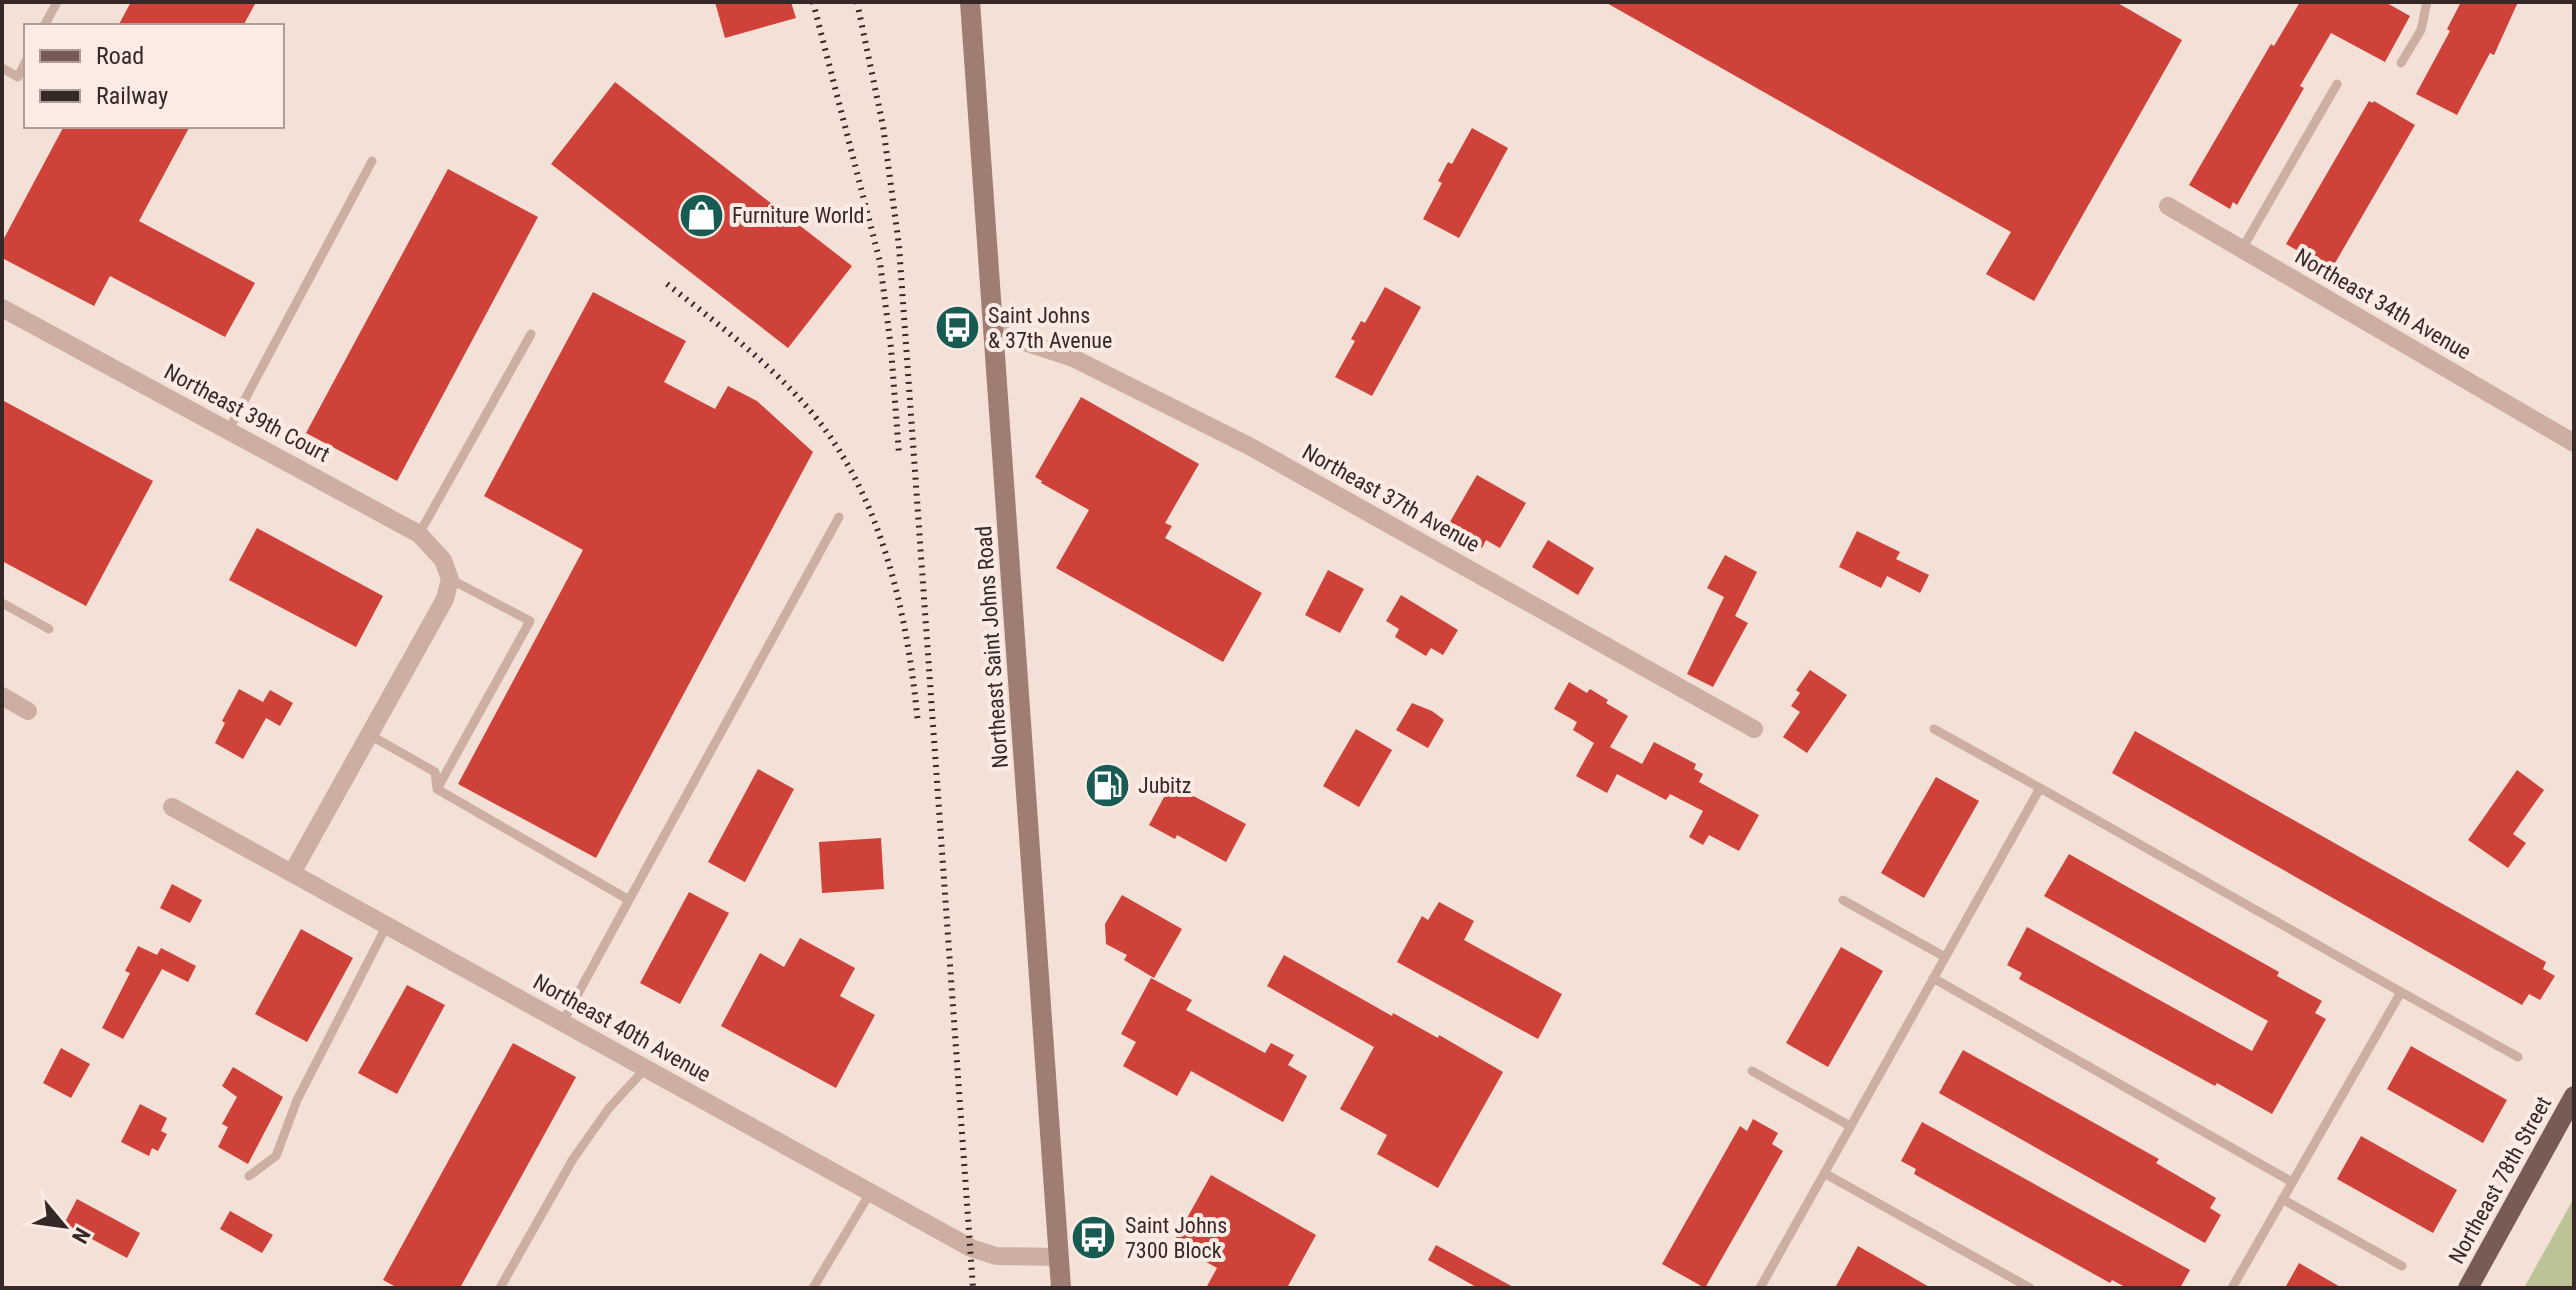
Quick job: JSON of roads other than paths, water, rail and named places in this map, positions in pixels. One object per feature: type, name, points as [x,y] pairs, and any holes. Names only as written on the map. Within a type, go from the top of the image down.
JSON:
[{"type":"main road","name":"Northeast Saint Johns Road","points":[[970,2],[1061,1288]]},
{"type":"main road","name":"Northeast 78th Street","points":[[2468,1288],[2574,1096]]},
{"type":"street","name":"Northeast 34th Avenue","points":[[2168,206],[2574,443]]},
{"type":"street","name":"Northeast 39th Court","points":[[2,308],[419,534],[443,560],[450,579]]},
{"type":"street","name":"Northeast 37th Avenue","points":[[994,332],[1073,358],[1251,447],[1754,729]]},
{"type":"street","points":[[292,873],[440,610],[450,579]]},
{"type":"street","points":[[2,696],[28,711]]},
{"type":"street","name":"Northeast 40th Avenue","points":[[172,807],[644,1070],[986,1255],[1059,1257]]},
{"type":"lane","points":[[45,24],[57,2]]},
{"type":"lane","points":[[2401,63],[2421,30],[2427,2]]},
{"type":"lane","points":[[2,68],[18,77],[24,65]]},
{"type":"lane","points":[[2242,249],[2337,84]]},
{"type":"lane","points":[[228,431],[372,161]]},
{"type":"lane","points":[[419,534],[531,334]]},
{"type":"lane","points":[[562,1023],[839,517]]},
{"type":"lane","points":[[437,789],[530,621],[450,579]]},
{"type":"lane","points":[[2,603],[49,629]]},
{"type":"lane","points":[[1934,729],[2518,1057]]},
{"type":"lane","points":[[368,734],[435,772],[437,789]]},
{"type":"lane","points":[[1760,1288],[2040,788]]},
{"type":"lane","points":[[437,789],[629,900]]},
{"type":"lane","points":[[1843,900],[1945,957]]},
{"type":"lane","points":[[249,1176],[276,1156],[297,1100],[387,925]]},
{"type":"lane","points":[[1933,978],[2292,1182]]},
{"type":"lane","points":[[2232,1288],[2401,992]]},
{"type":"lane","points":[[500,1288],[573,1159],[609,1108],[644,1070]]},
{"type":"lane","points":[[1752,1071],[1850,1126]]},
{"type":"lane","points":[[1824,1173],[2030,1288]]},
{"type":"lane","points":[[813,1288],[870,1193]]},
{"type":"lane","points":[[2282,1199],[2402,1266]]},
{"type":"lane","points":[[2007,1288],[2013,1278]]},
{"type":"railway","points":[[813,2],[880,262],[891,348],[899,454]]},
{"type":"railway","points":[[857,2],[883,126],[899,246],[973,1288]]},
{"type":"railway","points":[[667,284],[780,378],[813,414],[858,483],[888,561],[899,601],[918,724]]},
{"type":"place","name":"Furniture World","points":[[701,215]]},
{"type":"place","name":"Saint Johns & 37th Avenue","points":[[957,328]]},
{"type":"place","name":"Jubitz","points":[[1107,785]]},
{"type":"place","name":"Saint Johns 7300 Block","points":[[1094,1238]]}]
